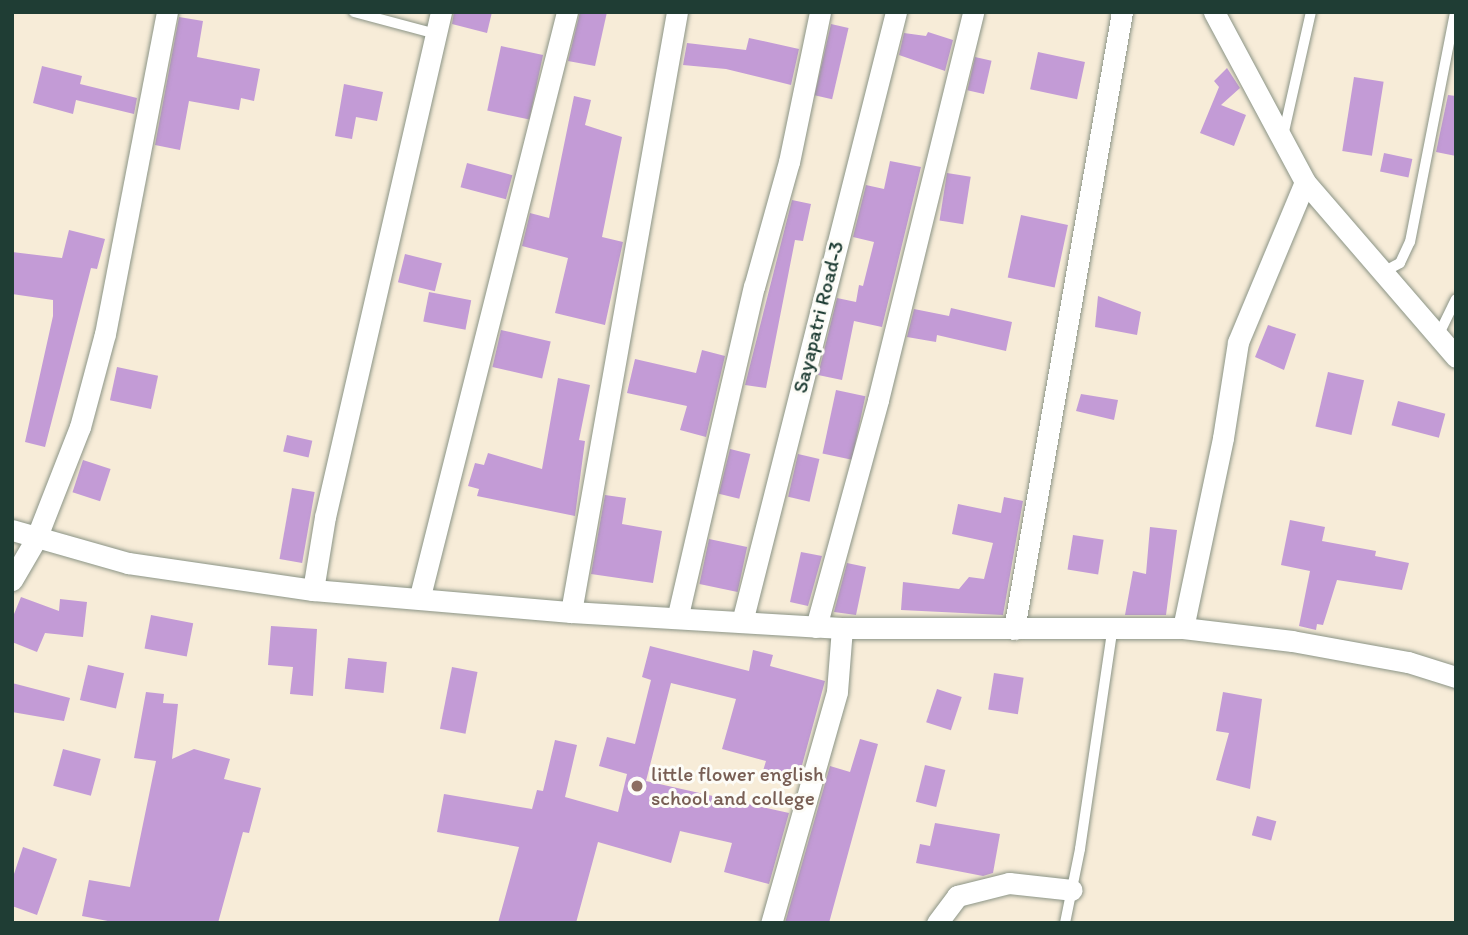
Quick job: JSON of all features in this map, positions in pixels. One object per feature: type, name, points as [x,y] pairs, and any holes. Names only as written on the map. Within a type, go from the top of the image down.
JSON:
[{"type":"street","points":[[12,580],[36,539],[80,428],[105,334],[167,12]]},
{"type":"street","points":[[313,590],[327,504],[441,12]]},
{"type":"street","points":[[420,596],[567,12]]},
{"type":"street","points":[[570,612],[677,12]]},
{"type":"street","points":[[678,615],[754,287],[789,162],[820,12]]},
{"type":"street","name":"Sayapatri Road-3","points":[[742,622],[896,12]]},
{"type":"street","points":[[816,627],[878,400],[972,12]]},
{"type":"street","points":[[1014,629],[1122,12]]},
{"type":"street","points":[[1214,12],[1305,182],[1385,271],[1456,357]]},
{"type":"street","points":[[1183,628],[1223,438],[1238,342],[1305,182]]},
{"type":"street","points":[[12,530],[128,563],[313,590],[420,596],[570,612],[678,615],[816,627],[1091,630],[1113,626],[1183,628],[1292,641],[1408,662],[1456,677]]},
{"type":"street","points":[[771,923],[837,692],[842,628]]},
{"type":"street","points":[[937,923],[957,897],[1009,883],[1072,890]]},
{"type":"lane","points":[[354,12],[436,34]]},
{"type":"lane","points":[[1282,139],[1311,12]]},
{"type":"lane","points":[[1385,271],[1400,263],[1410,242],[1455,12]]},
{"type":"lane","points":[[1438,335],[1456,299]]},
{"type":"lane","points":[[1065,923],[1113,626]]},
{"type":"building","points":[[454,12],[492,12],[487,33],[452,24]]},
{"type":"building","points":[[580,12],[607,12],[595,66],[568,61]]},
{"type":"building","points":[[179,17],[203,21],[197,57],[260,69],[254,101],[241,98],[239,110],[189,101],[180,150],[155,145]]},
{"type":"building","points":[[831,24],[849,28],[832,99],[815,95]]},
{"type":"building","points":[[928,32],[953,40],[945,71],[899,55],[904,33],[926,36]]},
{"type":"building","points":[[749,38],[799,49],[791,85],[726,69],[683,65],[687,43],[746,50]]},
{"type":"building","points":[[501,46],[543,55],[529,119],[487,111]]},
{"type":"building","points":[[1038,52],[1085,62],[1077,99],[1030,89]]},
{"type":"building","points":[[975,57],[992,61],[984,94],[967,90]]},
{"type":"building","points":[[42,66],[82,76],[80,84],[137,98],[134,114],[76,100],[73,114],[33,103]]},
{"type":"building","points":[[1227,68],[1240,88],[1221,105],[1246,115],[1234,146],[1200,133],[1219,87],[1214,81]]},
{"type":"building","points":[[1354,77],[1384,82],[1372,156],[1342,151]]},
{"type":"building","points":[[344,84],[383,92],[377,121],[356,117],[352,139],[335,136]]},
{"type":"building","points":[[1448,95],[1456,96],[1456,156],[1436,152]]},
{"type":"building","points":[[574,96],[591,100],[585,125],[622,137],[602,237],[623,242],[605,325],[555,313],[568,258],[522,246],[530,213],[549,218]]},
{"type":"building","points":[[1384,153],[1412,159],[1408,178],[1380,172]]},
{"type":"building","points":[[890,161],[921,167],[882,327],[854,321],[842,380],[818,375],[837,298],[856,302],[859,285],[863,286],[874,242],[853,237],[866,185],[884,189]]},
{"type":"building","points":[[467,163],[512,175],[506,199],[461,187]]},
{"type":"building","points":[[947,173],[971,177],[963,224],[939,220]]},
{"type":"building","points":[[792,200],[811,204],[803,241],[795,240],[766,388],[745,385]]},
{"type":"building","points":[[1021,215],[1068,225],[1055,288],[1008,278]]},
{"type":"building","points":[[69,230],[105,239],[97,269],[91,268],[45,447],[25,442],[53,316],[53,300],[12,294],[12,252],[62,258]]},
{"type":"building","points":[[405,254],[442,263],[435,291],[398,282]]},
{"type":"building","points":[[429,292],[471,300],[465,330],[423,321]]},
{"type":"building","points":[[1098,296],[1141,312],[1137,335],[1095,327]]},
{"type":"building","points":[[951,308],[1012,322],[1006,351],[937,335],[936,342],[907,337],[914,309],[949,316]]},
{"type":"building","points":[[1268,325],[1296,334],[1284,370],[1255,357]]},
{"type":"building","points":[[501,330],[551,341],[542,378],[492,367]]},
{"type":"building","points":[[702,350],[725,356],[706,437],[680,430],[687,406],[627,393],[635,359],[696,373]]},
{"type":"building","points":[[117,367],[158,376],[151,409],[110,400]]},
{"type":"building","points":[[1328,372],[1364,380],[1351,435],[1315,427]]},
{"type":"building","points":[[558,378],[590,385],[579,440],[585,441],[575,516],[477,496],[479,489],[468,486],[475,463],[484,465],[488,453],[542,469]]},
{"type":"building","points":[[836,390],[865,396],[852,460],[822,454]]},
{"type":"building","points":[[1081,394],[1118,400],[1114,420],[1076,411]]},
{"type":"building","points":[[1398,401],[1445,414],[1439,438],[1392,425]]},
{"type":"building","points":[[287,435],[312,441],[309,457],[283,452]]},
{"type":"building","points":[[730,449],[750,454],[739,499],[719,494]]},
{"type":"building","points":[[798,454],[819,459],[810,502],[788,497]]},
{"type":"building","points":[[83,460],[111,469],[100,501],[72,492]]},
{"type":"building","points":[[292,488],[315,492],[302,563],[279,559]]},
{"type":"building","points":[[605,495],[626,498],[622,524],[662,531],[653,583],[591,574]]},
{"type":"building","points":[[1004,497],[1023,501],[1003,615],[901,610],[903,582],[959,589],[969,577],[984,579],[993,543],[952,534],[958,504],[1001,513]]},
{"type":"building","points":[[1290,520],[1325,527],[1322,541],[1376,551],[1375,556],[1409,563],[1402,590],[1337,580],[1323,625],[1317,624],[1316,630],[1299,626],[1310,571],[1281,565]]},
{"type":"building","points":[[1150,527],[1177,530],[1166,615],[1125,615],[1133,571],[1146,574]]},
{"type":"building","points":[[1073,535],[1104,540],[1098,574],[1068,570]]},
{"type":"building","points":[[709,539],[747,547],[738,592],[699,584]]},
{"type":"building","points":[[801,552],[822,556],[808,606],[790,602]]},
{"type":"building","points":[[847,563],[866,567],[856,615],[834,612]]},
{"type":"building","points":[[21,597],[59,611],[60,599],[87,602],[83,637],[45,633],[37,652],[12,642],[12,619]]},
{"type":"building","points":[[151,615],[193,623],[187,657],[145,648]]},
{"type":"building","points":[[271,626],[317,629],[313,696],[290,694],[293,667],[268,665]]},
{"type":"building","points":[[650,646],[749,671],[753,650],[773,655],[770,666],[825,681],[798,780],[763,771],[766,761],[722,749],[736,699],[671,683],[646,781],[789,813],[769,884],[724,872],[732,843],[680,831],[671,863],[598,842],[576,923],[498,923],[519,847],[437,832],[444,794],[532,809],[537,790],[543,791],[555,740],[577,745],[565,797],[618,812],[627,774],[599,766],[607,737],[635,744],[651,680],[642,677]]},
{"type":"building","points":[[348,658],[387,662],[384,693],[345,689]]},
{"type":"building","points":[[88,665],[124,673],[116,708],[80,700]]},
{"type":"building","points":[[452,667],[478,672],[466,734],[440,729]]},
{"type":"building","points":[[994,673],[1024,678],[1018,714],[988,710]]},
{"type":"building","points":[[12,683],[70,698],[64,721],[12,712]]},
{"type":"building","points":[[937,689],[962,697],[951,730],[926,722]]},
{"type":"building","points":[[146,692],[164,694],[163,703],[178,704],[172,759],[194,749],[230,759],[224,779],[261,788],[249,833],[243,832],[218,923],[118,923],[82,916],[89,880],[130,887],[156,761],[134,758]]},
{"type":"building","points":[[1223,692],[1262,699],[1250,789],[1216,780],[1229,733],[1216,731]]},
{"type":"building","points":[[860,739],[878,744],[829,923],[785,923],[830,766],[850,772]]},
{"type":"building","points":[[63,749],[101,759],[91,796],[53,786]]},
{"type":"building","points":[[925,765],[945,770],[936,807],[916,802]]},
{"type":"building","points":[[1257,816],[1276,821],[1271,840],[1252,835]]},
{"type":"building","points":[[935,823],[1000,834],[993,873],[983,876],[916,863],[920,844],[930,846]]},
{"type":"building","points":[[23,847],[57,859],[37,915],[12,906],[12,880]]},
{"type":"place","name":"little flower english school and college","points":[[637,786]]}]
